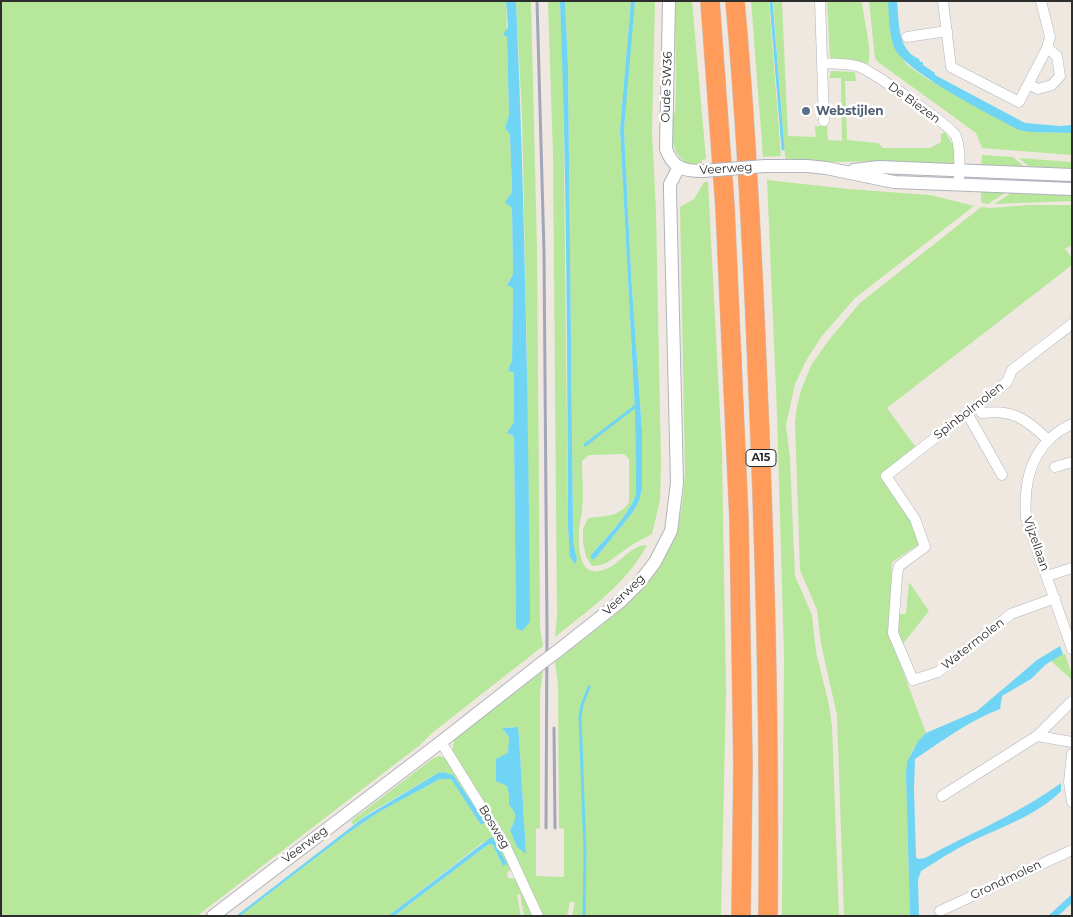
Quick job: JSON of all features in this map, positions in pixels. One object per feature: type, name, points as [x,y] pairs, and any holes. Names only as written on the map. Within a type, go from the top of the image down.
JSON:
[{"type":"highway","name":"A15","points":[[710,1],[725,208],[739,520],[743,766],[741,916]]},
{"type":"highway","name":"A15","points":[[735,1],[750,204],[764,517],[770,777],[768,916]]},
{"type":"street","name":"Oude SW36","points":[[669,1],[665,140],[669,158],[679,167]]},
{"type":"street","points":[[820,1],[824,121]]},
{"type":"street","points":[[943,1],[952,67],[1019,102],[1047,48],[1050,37],[1041,1]]},
{"type":"street","points":[[906,37],[947,31]]},
{"type":"street","points":[[1029,84],[1038,89],[1052,85],[1060,76],[1056,56],[1047,48]]},
{"type":"street","name":"De Biezen","points":[[822,63],[861,68],[873,73],[932,115],[955,134],[960,150],[958,185]]},
{"type":"street","name":"Veerweg","points":[[213,916],[441,742],[621,601],[639,583],[655,562],[672,531],[677,483],[670,184],[679,167],[691,171],[703,171],[765,166],[807,166],[894,182],[1072,189]]},
{"type":"street","name":"Veerweg","points":[[842,171],[879,167],[1072,175]]},
{"type":"street","name":"Spinbolmolen","points":[[886,476],[1007,382],[1012,370],[1072,324]]},
{"type":"street","points":[[977,406],[982,413],[996,412],[1019,416],[1032,424],[1048,440]]},
{"type":"street","points":[[967,413],[1002,475]]},
{"type":"street","name":"Vijzellaan","points":[[1071,645],[1026,518],[1024,497],[1036,457],[1048,440],[1061,429],[1072,424]]},
{"type":"street","points":[[1055,467],[1072,462]]},
{"type":"street","name":"Watermolen","points":[[886,476],[916,520],[925,547],[899,566],[897,575],[893,633],[913,680],[938,672],[1011,614],[1055,598]]},
{"type":"street","points":[[1047,576],[1072,568]]},
{"type":"street","points":[[942,796],[1037,736],[1072,701]]},
{"type":"street","points":[[1037,736],[1072,742]]},
{"type":"street","name":"Bosweg","points":[[441,742],[506,845],[538,916]]},
{"type":"street","points":[[1072,754],[1069,782],[1072,802]]},
{"type":"street","name":"Grondmolen","points":[[940,911],[1072,850]]},
{"type":"green space","points":[[1,1],[506,1],[509,115],[505,127],[510,133],[512,192],[506,202],[512,208],[513,274],[507,284],[513,288],[512,362],[508,371],[514,371],[514,423],[510,435],[514,435],[516,627],[527,360],[522,116],[516,1],[531,1],[537,248],[540,628],[543,646],[432,733],[420,745],[197,916],[1,916]]},
{"type":"green space","points":[[548,1],[560,1],[563,66],[568,528],[572,561],[577,559],[573,528],[568,66],[565,1],[631,1],[620,129],[635,412],[636,493],[623,517],[591,555],[594,560],[633,512],[639,501],[642,489],[642,431],[631,273],[624,129],[635,1],[655,1],[652,132],[656,211],[661,464],[660,500],[652,534],[633,544],[608,562],[592,566],[586,557],[583,529],[588,518],[617,513],[629,502],[629,459],[624,454],[589,455],[582,461],[583,498],[579,527],[579,547],[583,563],[587,569],[601,571],[612,566],[637,547],[647,545],[629,572],[606,596],[555,637],[557,616],[553,156]]},
{"type":"green space","points":[[675,1],[692,1],[706,159],[702,160],[702,166],[684,162],[676,152],[672,139],[672,117],[675,111],[676,87]]},
{"type":"green space","points":[[751,1],[769,1],[781,156],[763,157]]},
{"type":"green space","points":[[773,1],[782,1],[788,136],[816,137],[815,126],[827,126],[828,140],[842,141],[841,78],[829,78],[831,71],[855,72],[856,81],[845,81],[847,140],[878,143],[883,148],[930,148],[941,142],[941,134],[945,132],[954,147],[954,165],[882,161],[788,163],[785,156]]},
{"type":"green space","points":[[827,1],[862,1],[869,43],[868,64],[830,59]]},
{"type":"green space","points":[[869,1],[888,1],[895,48],[907,65],[929,80],[1030,132],[1072,133],[1072,155],[982,148],[976,133],[878,62],[875,58]]},
{"type":"green space","points":[[982,155],[1013,157],[1028,170],[981,167]]},
{"type":"green space","points":[[1019,158],[1072,162],[1072,170],[1033,170]]},
{"type":"green space","points":[[767,180],[848,189],[930,195],[974,206],[855,298],[821,337],[806,361],[795,384],[786,425],[790,459],[795,576],[812,615],[816,652],[829,705],[832,727],[839,916],[782,916],[784,656],[777,413]]},
{"type":"green space","points":[[704,182],[708,182],[722,453],[726,693],[721,916],[572,916],[575,902],[570,902],[567,916],[540,916],[452,751],[455,737],[543,671],[540,692],[540,828],[536,829],[536,876],[564,877],[564,829],[559,828],[558,684],[555,662],[616,614],[644,587],[670,546],[678,527],[685,474],[680,207],[694,199]],"holes":[[[518,727],[526,854],[510,830],[514,823],[515,814],[509,805],[507,786],[509,737],[502,728]]]},
{"type":"green space","points":[[981,189],[1010,190],[988,204],[981,201]]},
{"type":"green space","points":[[1016,190],[1072,191],[1072,201],[994,204]]},
{"type":"green space","points":[[1072,205],[1072,245],[1065,249],[1072,258],[1072,265],[887,408],[917,449],[882,475],[914,524],[921,543],[892,562],[889,634],[926,733],[912,752],[906,775],[910,916],[844,916],[837,715],[821,644],[817,610],[800,570],[795,422],[797,406],[802,387],[812,364],[828,341],[860,303],[981,207]]},
{"type":"green space","points":[[909,582],[929,611],[902,645],[897,630],[898,614],[906,614]]},
{"type":"green space","points":[[1065,654],[1072,675],[1072,683],[1071,679],[1051,661]]},
{"type":"green space","points":[[439,756],[445,758],[496,835],[512,868],[507,873],[508,878],[518,879],[535,916],[524,916],[520,894],[517,895],[521,916],[394,916],[489,844],[493,845],[503,866],[506,864],[493,838],[482,843],[388,916],[240,916],[348,833],[379,812],[440,779],[451,779],[481,825],[483,818],[453,776],[443,772],[438,773],[371,812],[353,825],[351,821],[432,759]]},
{"type":"water","points":[[506,1],[516,1],[524,227],[530,622],[522,631],[516,628],[514,436],[507,433],[514,422],[514,372],[508,371],[512,362],[513,288],[507,285],[513,274],[512,208],[505,202],[512,192],[510,134],[505,128],[509,115],[507,37],[503,35],[508,27]]},
{"type":"water","points":[[560,1],[565,1],[568,66],[573,528],[577,559],[575,564],[570,557],[568,528],[567,330]]},
{"type":"water","points":[[631,1],[635,1],[624,129],[631,273],[642,431],[642,489],[639,501],[633,512],[594,560],[591,558],[591,555],[629,509],[636,493],[635,412],[620,129]]},
{"type":"water","points":[[888,1],[897,1],[900,34],[907,49],[935,75],[1025,123],[1060,126],[1072,125],[1072,133],[1019,130],[970,104],[914,68],[901,57],[892,42]]},
{"type":"water","points":[[1060,646],[1063,654],[1045,665],[1031,679],[1002,696],[1000,709],[967,725],[915,759],[916,857],[918,859],[925,858],[1011,814],[1061,783],[1061,791],[1033,812],[965,844],[921,871],[918,880],[919,916],[910,916],[906,775],[907,762],[918,741],[926,733],[977,711],[1037,660]]},
{"type":"water","points":[[518,727],[526,854],[517,847],[510,830],[514,823],[515,814],[509,805],[507,786],[496,781],[496,759],[508,753],[509,737],[502,728]]},
{"type":"water","points":[[443,772],[453,775],[485,822],[481,825],[451,779],[440,779],[379,812],[348,833],[240,916],[236,916],[363,818],[438,773]]},
{"type":"water","points":[[490,838],[493,838],[507,864],[503,866],[493,845],[489,844],[394,916],[388,916]]},
{"type":"water","points":[[1072,894],[1072,903],[1058,916],[1048,916]]},
{"type":"waterway","points":[[771,1],[783,149]]},
{"type":"waterway","points":[[585,445],[637,405]]},
{"type":"waterway","points":[[584,916],[585,852],[580,716],[589,687]]},
{"type":"railway","points":[[537,1],[544,252],[547,630],[546,828]]},
{"type":"railway","points":[[554,728],[555,828]]},
{"type":"place","name":"Webstijlen","points":[[806,111]]}]
